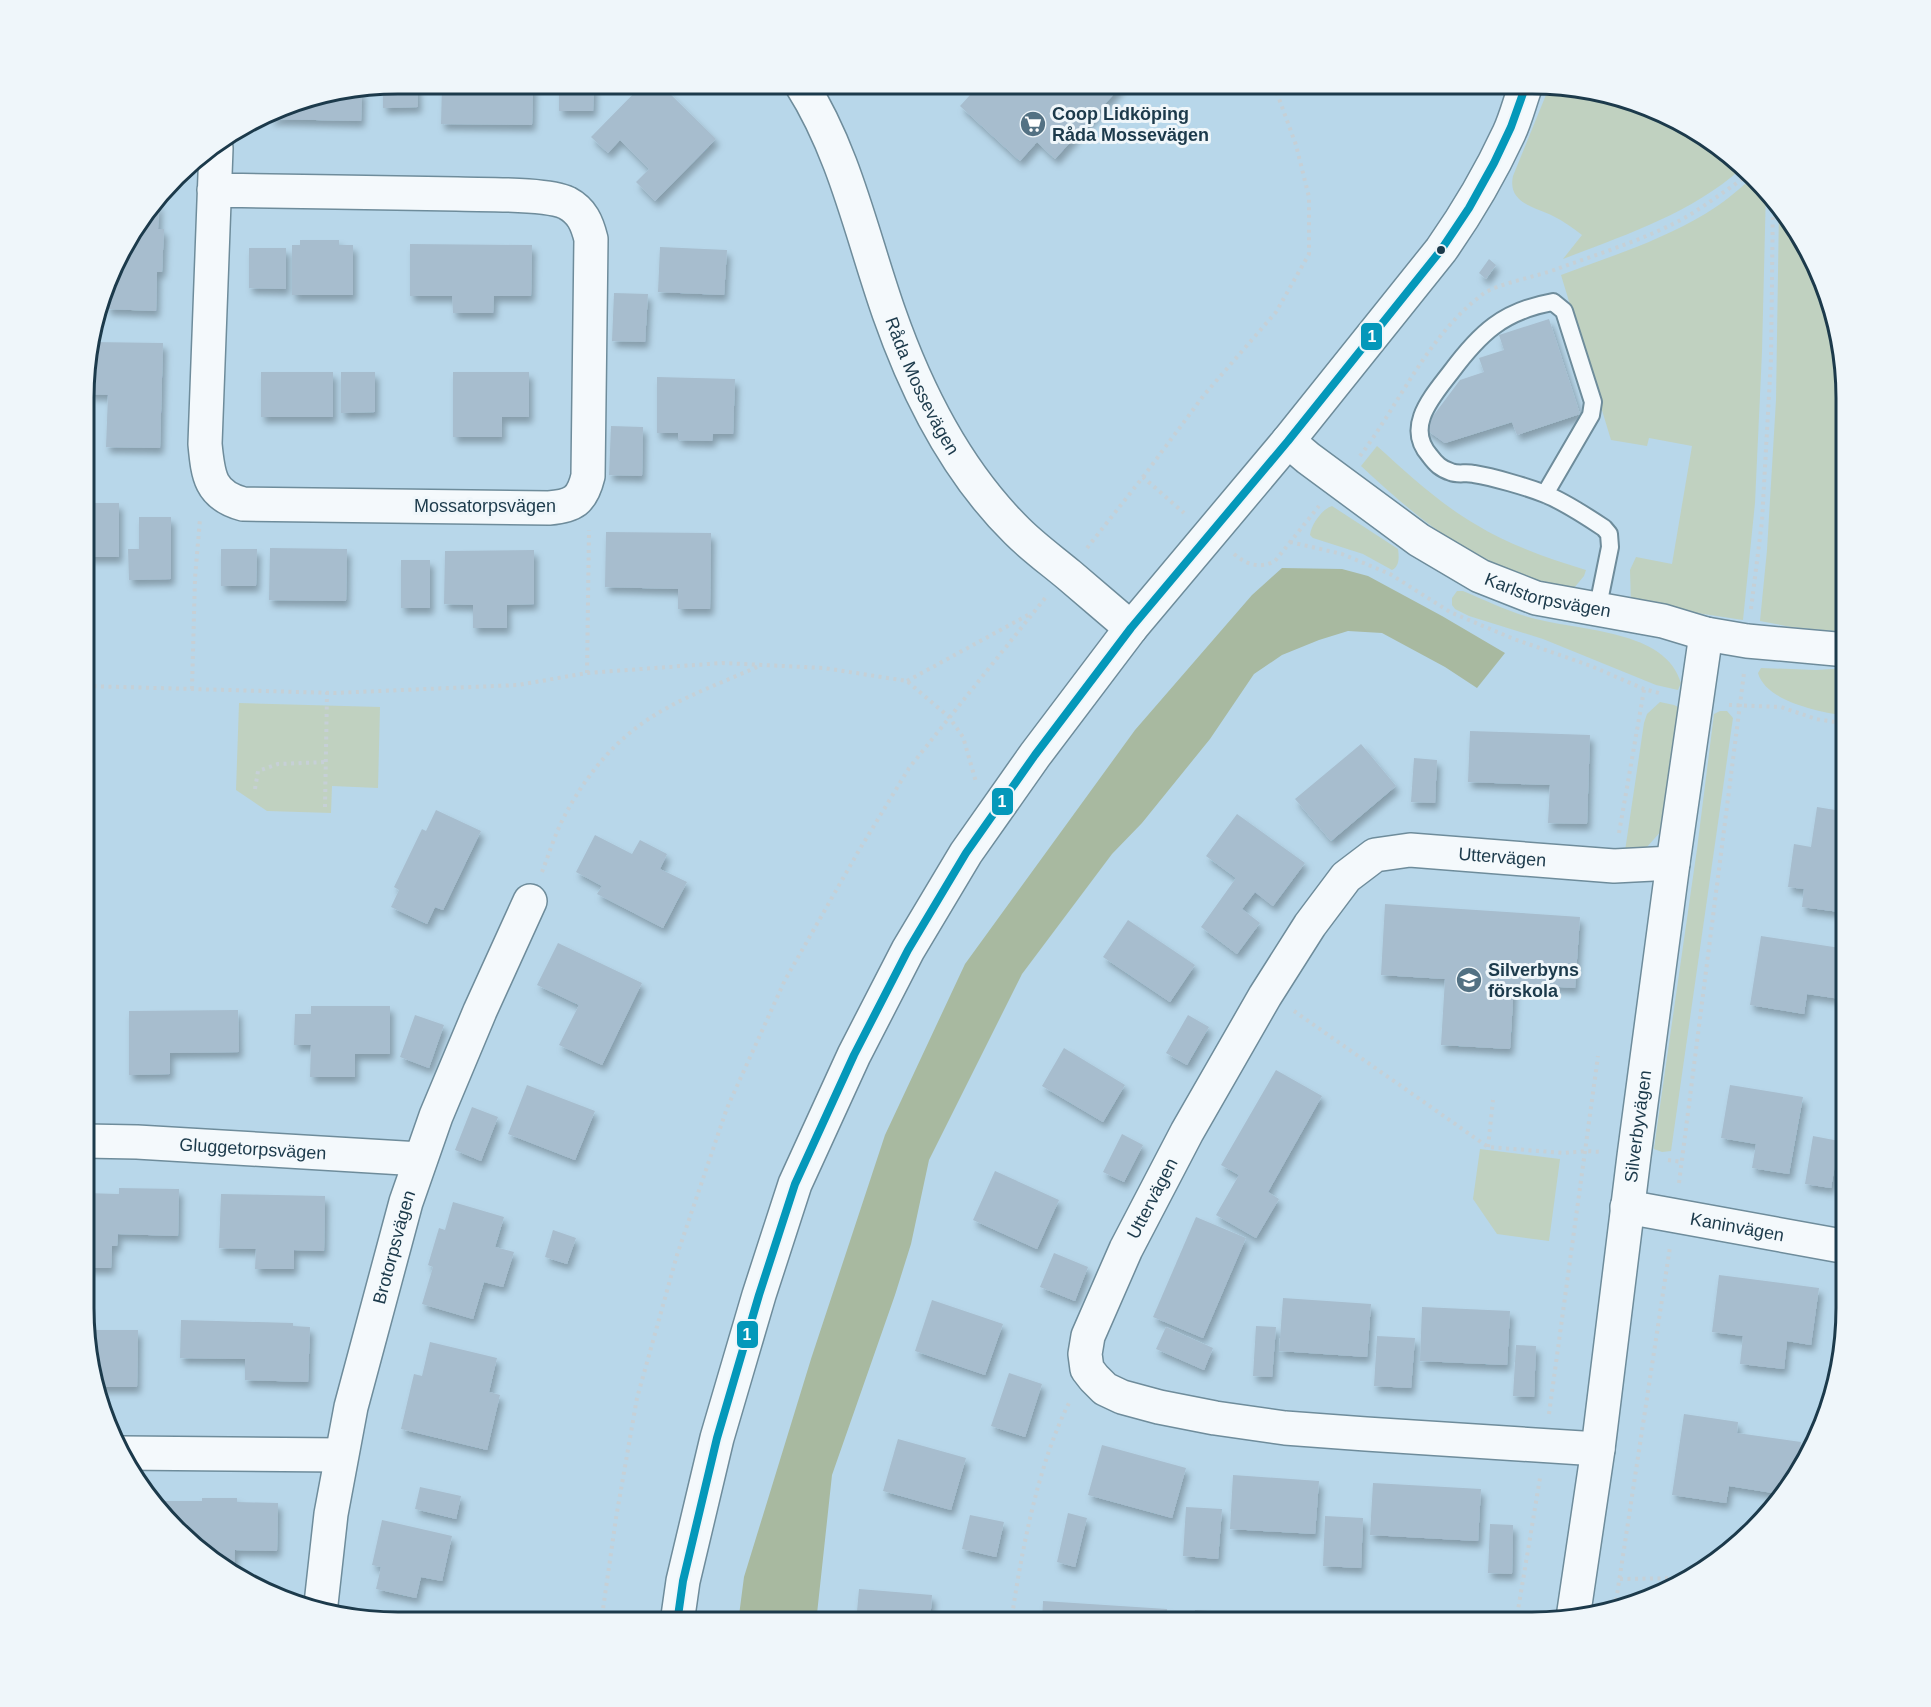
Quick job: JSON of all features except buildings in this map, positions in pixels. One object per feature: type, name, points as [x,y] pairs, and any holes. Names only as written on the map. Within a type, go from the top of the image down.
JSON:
[{"type":"street","name":"Råda Mossevägen","points":[[807,94],[831,139],[889,314],[912,376],[931,415],[979,487],[1015,529],[1131,628]]},
{"type":"street","points":[[679,1612],[683,1581],[717,1438],[759,1295],[795,1184],[854,1055],[908,950],[966,853],[1035,755],[1131,628],[1288,441],[1464,218],[1510,131],[1523,94]]},
{"type":"street","points":[[213,485],[207,471],[206,444],[216,155]]},
{"type":"street","name":"Mossatorpsvägen","points":[[213,485],[226,499],[243,504],[549,508],[573,504],[586,486],[588,476],[591,239],[587,224],[580,212],[566,203],[551,199],[487,195],[214,190]]},
{"type":"street","name":"Karlstorpsvägen","points":[[1288,441],[1419,540],[1480,576],[1536,598],[1597,611],[1663,621],[1706,634],[1747,641],[1836,650]]},
{"type":"street","name":"Silverbyvägen","points":[[1574,1610],[1598,1449],[1672,863],[1706,634]]},
{"type":"street","name":"Uttervägen","points":[[1088,1369],[1084,1354],[1088,1336],[1126,1249],[1187,1132],[1267,992],[1310,925],[1346,877],[1375,855],[1410,850],[1614,866],[1672,863]]},
{"type":"street","name":"Brotorpsvägen","points":[[321,1602],[331,1514],[341,1455],[359,1375],[420,1159],[480,1011],[531,901]]},
{"type":"street","name":"Gluggetorpsvägen","points":[[94,1141],[420,1159]]},
{"type":"street","name":"Kaninvägen","points":[[1627,1207],[1836,1245]]},
{"type":"street","points":[[1088,1369],[1105,1389],[1122,1397],[1215,1418],[1285,1428],[1598,1449]]},
{"type":"street","points":[[131,1453],[341,1455]]},
{"type":"lane","points":[[1545,494],[1591,415],[1593,402],[1564,311],[1553,302],[1508,316],[1491,326],[1468,350],[1431,397],[1420,420],[1419,436],[1421,447],[1439,468],[1454,473],[1472,473],[1545,494],[1604,528],[1609,534],[1610,547],[1597,611]]},
{"type":"path","points":[[1143,477],[1204,395],[1276,312],[1309,254],[1309,197],[1296,145],[1277,94]]},
{"type":"path","points":[[1616,1600],[1675,1217],[1762,521],[1771,359],[1773,212]]},
{"type":"path","points":[[192,689],[198,526],[202,509],[213,485]]},
{"type":"path","points":[[580,496],[590,524],[587,673]]},
{"type":"path","points":[[1290,542],[1342,554],[1390,574],[1450,612],[1514,639],[1591,666],[1644,689],[1696,701],[1740,706],[1781,707],[1816,719],[1836,722]]},
{"type":"path","points":[[908,681],[1031,613]]},
{"type":"path","points":[[94,686],[327,692],[427,690],[518,685],[587,673],[722,663],[824,668],[908,681],[949,717],[963,737],[976,782]]},
{"type":"path","points":[[531,901],[564,818],[589,776],[616,745],[640,724],[676,703],[762,665]]},
{"type":"path","points":[[1614,866],[1644,689]]},
{"type":"path","points":[[325,807],[327,692]]},
{"type":"path","points":[[255,789],[258,771],[278,764],[326,762]]},
{"type":"path","points":[[1267,992],[1488,1147],[1564,1153],[1586,1150]]},
{"type":"path","points":[[1518,1612],[1545,1444],[1598,1056]]},
{"type":"path","points":[[1488,1147],[1493,1101]]},
{"type":"path","points":[[1013,1612],[1018,1575],[1051,1447],[1067,1408],[1088,1369]]},
{"type":"path","points":[[1620,1579],[1673,1578]]},
{"type":"green space","points":[[1546,95],[1592,100],[1649,118],[1685,135],[1718,157],[1736,173],[1679,211],[1633,232],[1563,259],[1582,235],[1557,218],[1531,207],[1518,198],[1512,185],[1513,176]]},
{"type":"green space","points":[[1747,182],[1766,203],[1755,503],[1743,620],[1631,603],[1630,570],[1636,557],[1672,564],[1692,446],[1649,438],[1647,446],[1611,440],[1561,275],[1634,248],[1688,224]]},
{"type":"green space","points":[[1779,220],[1796,246],[1813,282],[1826,320],[1834,358],[1836,378],[1836,631],[1791,627],[1760,621],[1767,550],[1776,400]]},
{"type":"green space","points":[[1377,446],[1424,488],[1462,516],[1515,545],[1586,570],[1584,576],[1574,588],[1559,586],[1516,573],[1452,540],[1397,499],[1361,466]]},
{"type":"green space","points":[[1332,506],[1398,549],[1398,561],[1395,568],[1392,570],[1363,554],[1313,538],[1310,535],[1315,522],[1324,510]]},
{"type":"green space","points":[[1282,568],[1342,569],[1368,576],[1505,653],[1477,688],[1445,667],[1382,633],[1348,631],[1282,655],[1254,674],[1210,739],[1142,823],[1112,854],[1022,974],[929,1160],[911,1244],[832,1475],[817,1612],[739,1612],[744,1577],[811,1359],[885,1135],[965,964],[1135,730],[1252,595]]},
{"type":"green space","points":[[1457,591],[1463,591],[1527,616],[1620,636],[1640,643],[1658,652],[1672,666],[1681,683],[1678,690],[1656,685],[1543,639],[1469,616],[1452,605],[1452,598]]},
{"type":"green space","points":[[1761,668],[1836,669],[1836,714],[1796,704],[1783,698],[1763,683],[1758,673]]},
{"type":"green space","points":[[1660,702],[1680,708],[1663,829],[1646,848],[1625,851],[1644,723],[1647,714]]},
{"type":"green space","points":[[239,703],[380,707],[378,788],[332,786],[331,813],[267,811],[236,790]]},
{"type":"green space","points":[[1727,711],[1733,718],[1671,1151],[1662,1152],[1654,1149],[1714,714]]},
{"type":"green space","points":[[1480,1149],[1560,1159],[1549,1241],[1497,1234],[1473,1199]]},
{"type":"transit line","name":"1","points":[[679,1612],[683,1581],[717,1438],[759,1295],[795,1184],[854,1055],[908,950],[966,853],[1035,755],[1131,628],[1288,441],[1441,250],[1469,208],[1494,163],[1511,127],[1523,94]]},
{"type":"place","name":"Coop Lidköping Råda Mossevägen","points":[[1033,124]]},
{"type":"place","name":"Silverbyns förskola","points":[[1469,980]]}]
